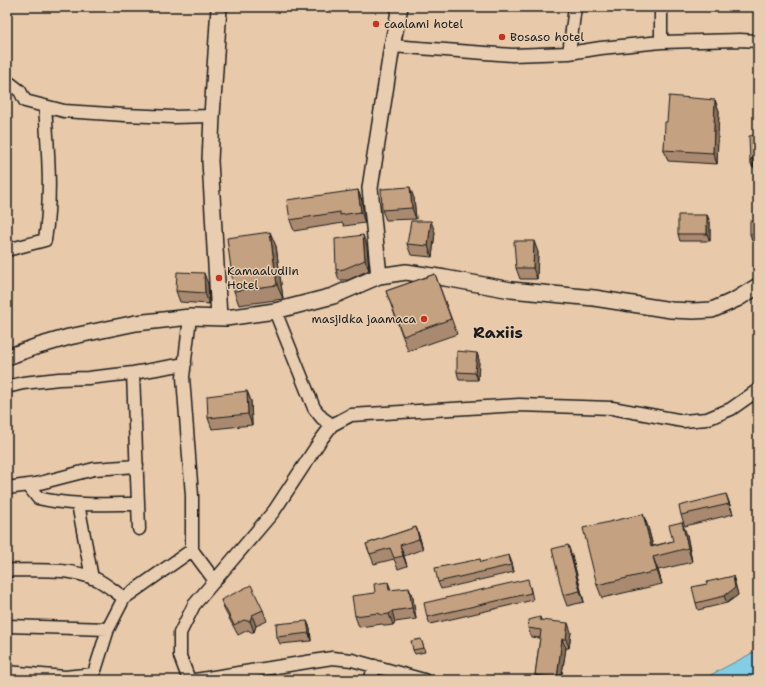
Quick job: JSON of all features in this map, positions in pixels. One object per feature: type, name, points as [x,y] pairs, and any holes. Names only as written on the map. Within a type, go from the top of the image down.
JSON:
[{"type":"street","points":[[219,7],[210,161],[219,318]]},
{"type":"street","points":[[379,276],[370,188],[392,46],[400,7]]},
{"type":"street","points":[[569,53],[575,7]]},
{"type":"street","points":[[660,42],[661,7]]},
{"type":"street","points":[[392,46],[512,55],[569,53],[660,42],[758,41]]},
{"type":"street","points":[[7,81],[20,91],[25,100],[64,110],[126,116],[212,116]]},
{"type":"street","points":[[7,250],[45,240],[48,224],[49,186],[45,106]]},
{"type":"street","points":[[7,358],[35,347],[68,337],[136,323],[190,317],[219,318],[275,311],[333,296],[379,276],[406,272],[425,274],[511,290],[594,298],[671,310],[693,311],[712,310],[737,299],[758,286]]},
{"type":"street","points":[[275,311],[314,408],[322,418],[332,425]]},
{"type":"street","points":[[190,317],[183,377],[192,496],[192,550],[215,581]]},
{"type":"street","points":[[7,387],[23,383],[59,379],[88,378],[133,373],[185,364]]},
{"type":"street","points":[[133,373],[139,530]]},
{"type":"street","points":[[189,680],[180,656],[180,633],[194,604],[274,511],[332,425],[351,415],[519,405],[612,408],[683,421],[701,420],[731,409],[758,390]]},
{"type":"street","points":[[7,488],[28,485],[94,469],[137,466]]},
{"type":"street","points":[[28,485],[38,498],[78,504],[138,504]]},
{"type":"street","points":[[78,504],[92,578]]},
{"type":"street","points":[[7,672],[93,677],[108,629],[124,598],[192,550]]},
{"type":"street","points":[[7,570],[34,569],[67,571],[97,579],[124,598]]},
{"type":"street","points":[[7,626],[108,629]]},
{"type":"street","points":[[195,680],[332,658],[352,660],[424,680]]},
{"type":"street","points":[[370,680],[375,666]]},
{"type":"water","points":[[758,650],[758,680],[701,680]]},
{"type":"building","points":[[669,96],[715,100],[713,153],[664,150],[665,122],[667,122]]},
{"type":"building","points":[[758,135],[758,158],[752,158],[750,161],[749,136]]},
{"type":"building","points":[[410,187],[412,208],[382,210],[381,189]]},
{"type":"building","points":[[358,190],[361,212],[340,215],[340,212],[290,220],[287,200]]},
{"type":"building","points":[[678,215],[707,215],[707,234],[678,234]]},
{"type":"building","points":[[411,221],[431,221],[428,246],[407,244]]},
{"type":"building","points":[[750,221],[758,222],[758,234],[750,234]]},
{"type":"building","points":[[270,232],[277,285],[234,291],[227,238]]},
{"type":"building","points":[[363,235],[365,260],[344,269],[336,270],[335,239]]},
{"type":"building","points":[[514,241],[534,241],[533,268],[516,268]]},
{"type":"building","points":[[177,272],[204,273],[205,293],[176,291]]},
{"type":"building","name":"masjidka jaamaca","points":[[435,274],[451,319],[403,336],[386,291]]},
{"type":"building","points":[[457,351],[477,353],[475,373],[457,372]]},
{"type":"building","points":[[247,391],[248,414],[208,418],[207,396]]},
{"type":"building","points":[[726,494],[729,504],[681,515],[679,506]]},
{"type":"building","points":[[643,514],[651,547],[673,541],[669,525],[682,522],[688,548],[653,557],[657,571],[597,585],[583,528]]},
{"type":"building","points":[[416,527],[419,539],[400,545],[403,556],[394,558],[390,548],[370,554],[366,544]]},
{"type":"building","points":[[568,545],[580,591],[563,595],[552,549]]},
{"type":"building","points":[[509,555],[511,565],[438,582],[435,568],[480,559],[481,562]]},
{"type":"building","points":[[733,576],[735,588],[724,596],[696,603],[692,587]]},
{"type":"building","points":[[528,579],[531,593],[427,617],[424,603]]},
{"type":"building","points":[[388,582],[389,590],[409,588],[412,608],[392,611],[389,614],[382,615],[378,613],[355,616],[352,596],[375,593],[374,584]]},
{"type":"building","points":[[251,585],[263,610],[252,615],[250,621],[244,620],[234,625],[221,600]]},
{"type":"building","points":[[540,617],[540,620],[568,623],[566,639],[562,639],[557,678],[535,675],[541,630],[528,628],[529,620]]},
{"type":"building","points":[[307,621],[309,633],[277,637],[276,624]]},
{"type":"building","points":[[421,639],[424,648],[413,650],[411,641]]},
{"type":"place","name":"caalami hotel","points":[[376,24]]},
{"type":"place","name":"Bosaso hotel","points":[[502,37]]},
{"type":"place","name":"Kamaaludiin Hotel","points":[[219,278]]},
{"type":"place","name":"masjidka jaamaca","points":[[424,319]]},
{"type":"district","name":"Raxiis","points":[[498,332]]}]
